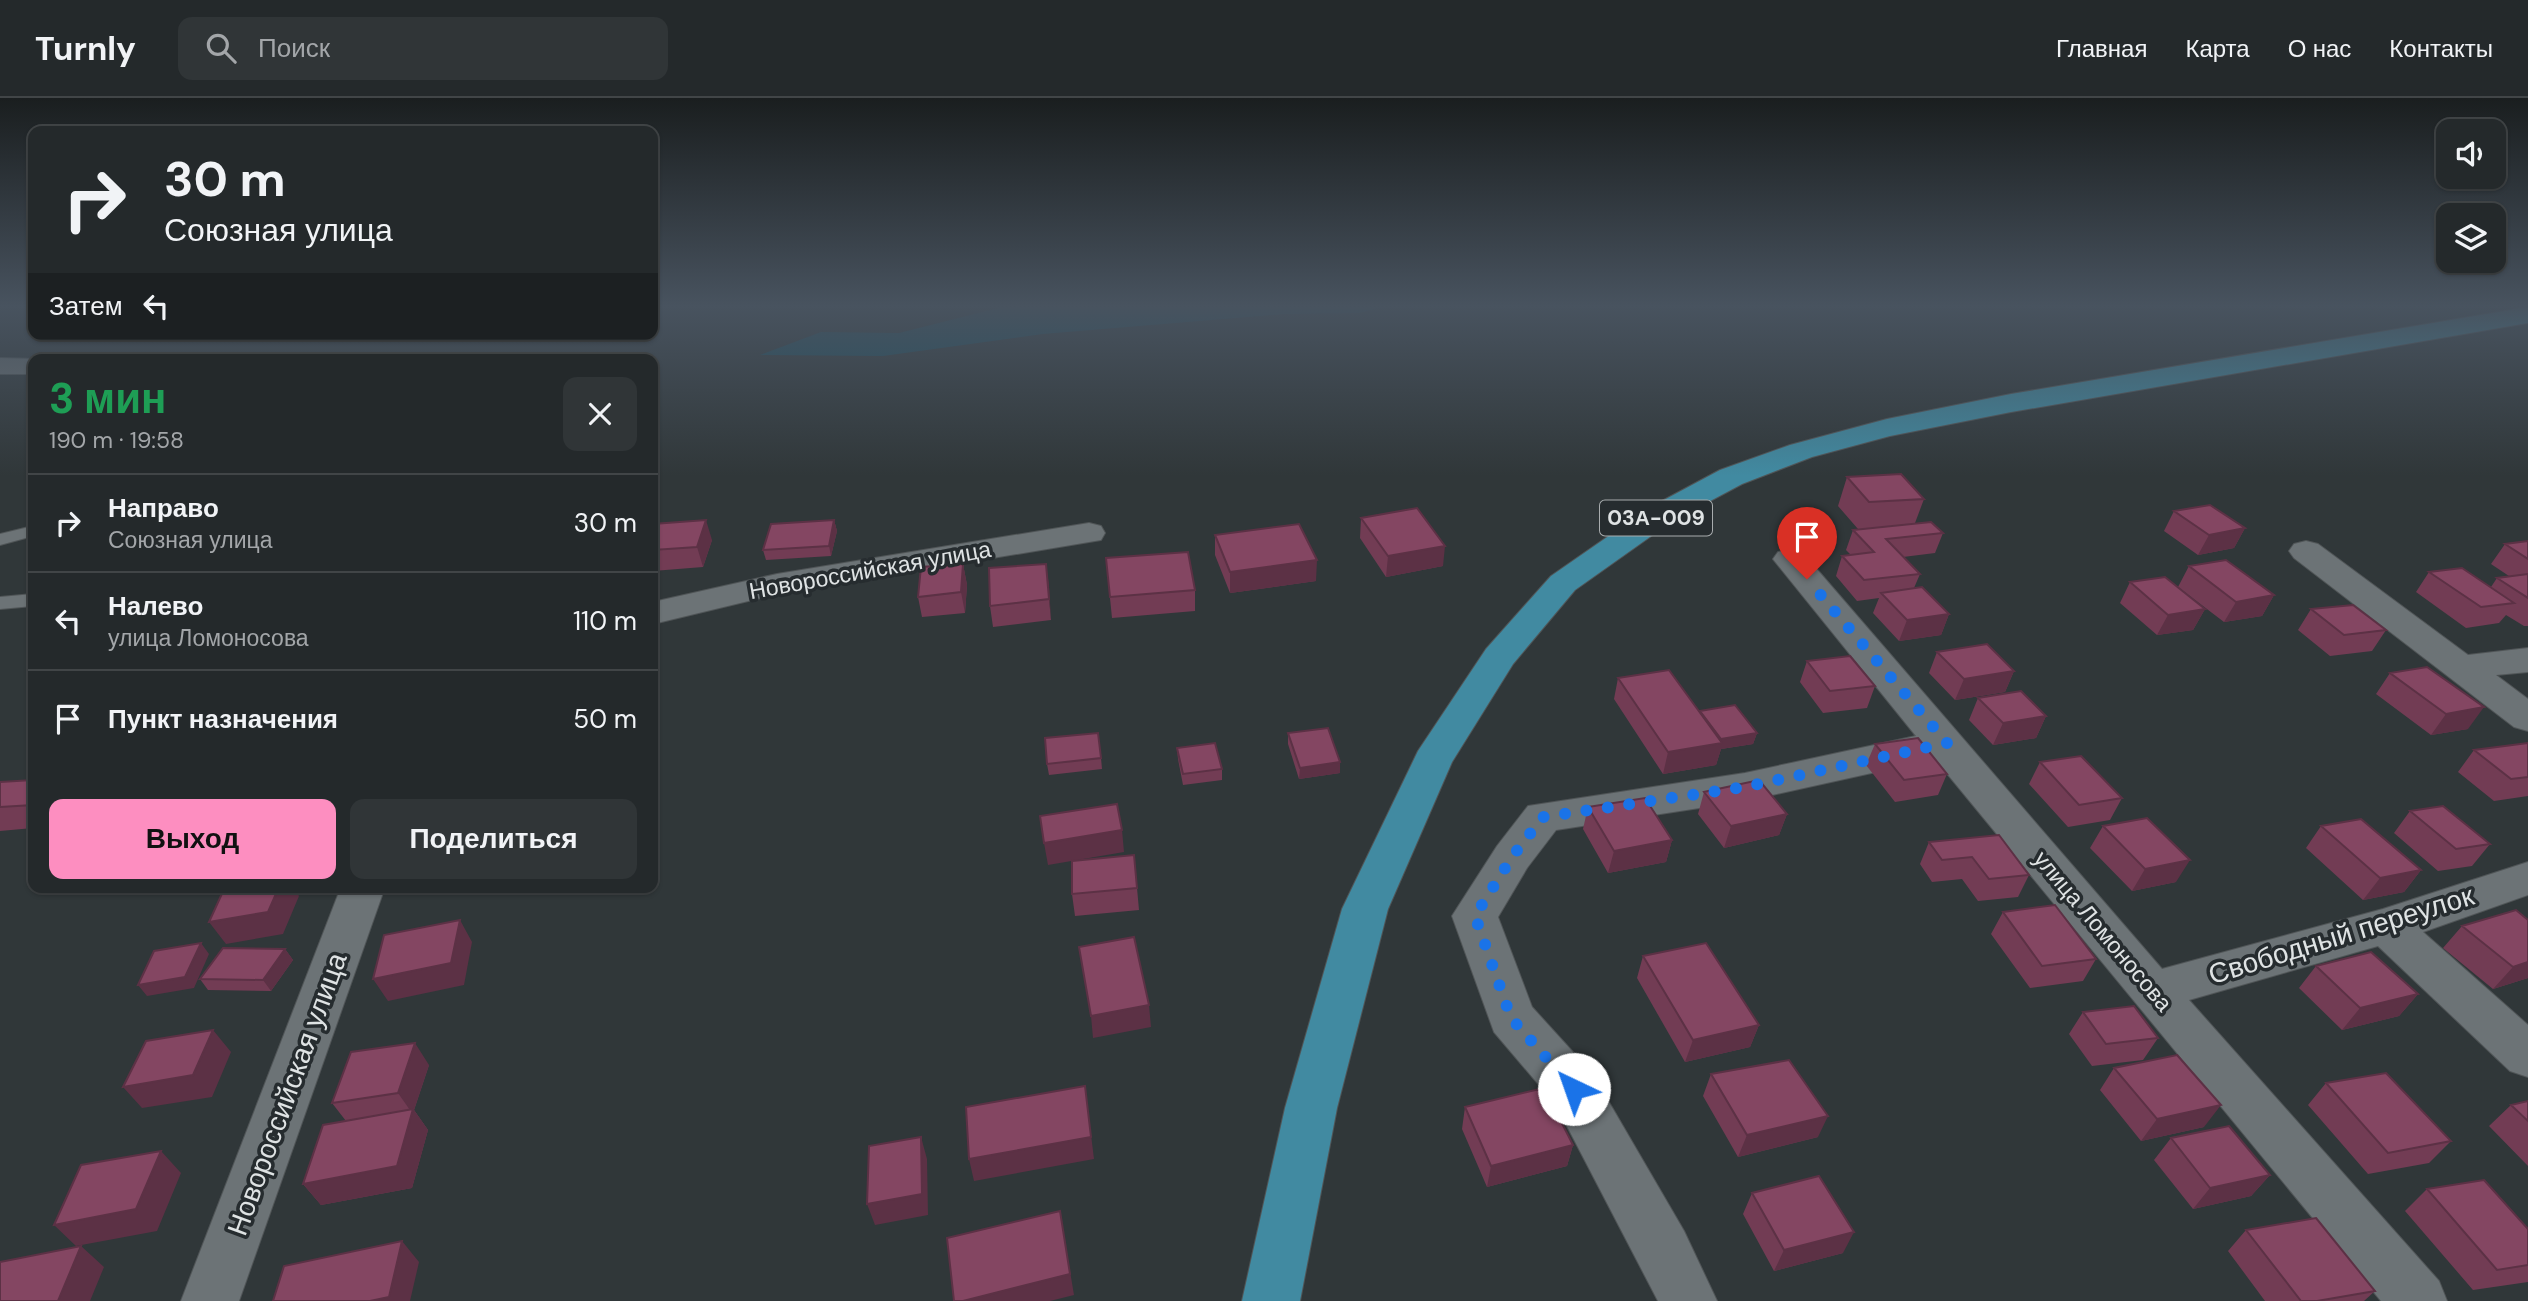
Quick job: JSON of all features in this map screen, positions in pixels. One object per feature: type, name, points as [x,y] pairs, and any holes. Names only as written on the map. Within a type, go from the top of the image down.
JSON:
[{"type":"main road","name":"03А-009","points":[[1271,1301],[1311,1108],[1365,909],[1432,761],[1499,657],[1563,583],[1660,515],[1731,477],[1801,451],[1887,428],[2011,403],[2245,363]]},
{"type":"street","points":[[0,366],[28,366]]},
{"type":"street","name":"Новороссийская улица","points":[[658,612],[777,583],[1089,533]]},
{"type":"street","points":[[2306,551],[2528,718]]},
{"type":"street","name":"улица Ломоносова","points":[[1790,559],[1947,743],[2152,991],[2418,1301]]},
{"type":"street","points":[[2461,667],[2528,660]]},
{"type":"street","points":[[1688,1301],[1664,1250],[1574,1089],[1511,1018],[1475,916],[1512,857],[1543,817],[1745,787],[1947,743]]},
{"type":"street","name":"Свободный переулок","points":[[2152,991],[2386,926],[2528,878]]},
{"type":"street","name":"Новороссийская улица","points":[[210,1301],[361,893]]},
{"type":"street","points":[[2386,926],[2528,1056]]},
{"type":"lane","points":[[0,540],[28,532]]},
{"type":"lane","points":[[0,603],[28,600]]},
{"type":"building","points":[[1901,474],[1924,499],[1869,502],[1847,477]]},
{"type":"building","points":[[2210,505],[2245,528],[2209,535],[2174,511]]},
{"type":"building","points":[[1417,508],[1445,546],[1388,556],[1361,518]]},
{"type":"building","points":[[706,520],[697,547],[658,550],[658,524]]},
{"type":"building","points":[[834,520],[829,546],[763,550],[771,524]]},
{"type":"building","points":[[1931,522],[1943,533],[1886,539],[1920,574],[1864,580],[1842,556],[1874,552],[1853,530]]},
{"type":"building","points":[[1299,524],[1317,560],[1230,572],[1215,535]]},
{"type":"building","points":[[2528,541],[2528,559],[2505,544]]},
{"type":"building","points":[[1188,552],[1195,590],[1110,597],[1106,558]]},
{"type":"building","points":[[2226,560],[2274,595],[2236,602],[2189,566]]},
{"type":"building","points":[[963,564],[961,592],[918,597],[921,567]]},
{"type":"building","points":[[1046,564],[1049,599],[990,606],[989,568]]},
{"type":"building","points":[[2462,568],[2514,603],[2481,607],[2429,572]]},
{"type":"building","points":[[2528,574],[2528,598],[2497,578]]},
{"type":"building","points":[[2165,577],[2205,609],[2168,615],[2130,582]]},
{"type":"building","points":[[1922,587],[1949,614],[1907,620],[1881,593]]},
{"type":"building","points":[[2353,605],[2386,630],[2344,635],[2311,609]]},
{"type":"building","points":[[1987,644],[2014,671],[1964,679],[1937,652]]},
{"type":"building","points":[[1850,656],[1875,686],[1830,691],[1807,661]]},
{"type":"building","points":[[2427,667],[2484,707],[2446,714],[2390,673]]},
{"type":"building","points":[[1669,670],[1722,743],[1668,752],[1618,678]]},
{"type":"building","points":[[2021,691],[2046,716],[2003,723],[1978,698]]},
{"type":"building","points":[[1735,705],[1757,733],[1721,739],[1700,711]]},
{"type":"building","points":[[1328,728],[1340,762],[1300,768],[1288,733]]},
{"type":"building","points":[[1098,733],[1101,758],[1047,764],[1045,738]]},
{"type":"building","points":[[1918,738],[1947,774],[1904,780],[1875,744]]},
{"type":"building","points":[[1215,743],[1222,769],[1183,774],[1177,748]]},
{"type":"building","points":[[2528,743],[2528,777],[2511,779],[2474,750]]},
{"type":"building","points":[[2081,756],[2122,798],[2079,805],[2040,762]]},
{"type":"building","points":[[28,780],[28,805],[0,807],[0,782]]},
{"type":"building","points":[[1759,780],[1787,814],[1731,826],[1704,792]]},
{"type":"building","points":[[1645,798],[1672,840],[1614,851],[1588,807]]},
{"type":"building","points":[[1117,804],[1122,830],[1044,843],[1040,816]]},
{"type":"building","points":[[2443,806],[2490,844],[2456,849],[2410,811]]},
{"type":"building","points":[[2147,818],[2190,860],[2145,869],[2103,826]]},
{"type":"building","points":[[2361,819],[2421,870],[2380,878],[2321,826]]},
{"type":"building","points":[[1999,835],[2029,875],[1989,879],[1972,857],[1942,860],[1929,842]]},
{"type":"building","points":[[1134,855],[1137,888],[1072,894],[1072,861]]},
{"type":"building","points":[[222,893],[276,893],[268,912],[209,922]]},
{"type":"building","points":[[2055,905],[2096,959],[2042,966],[2003,912]]},
{"type":"building","points":[[2516,910],[2528,920],[2528,962],[2513,967],[2462,926]]},
{"type":"building","points":[[460,920],[451,963],[373,979],[384,935]]},
{"type":"building","points":[[1134,937],[1149,1005],[1091,1016],[1079,947]]},
{"type":"building","points":[[201,943],[185,977],[138,985],[154,951]]},
{"type":"building","points":[[1706,943],[1759,1025],[1693,1040],[1643,956]]},
{"type":"building","points":[[223,948],[285,949],[263,980],[200,979]]},
{"type":"building","points":[[2371,952],[2418,994],[2360,1008],[2316,966]]},
{"type":"building","points":[[2134,1006],[2158,1038],[2106,1044],[2083,1012]]},
{"type":"building","points":[[213,1030],[193,1075],[123,1087],[146,1041]]},
{"type":"building","points":[[415,1043],[398,1093],[332,1103],[351,1052]]},
{"type":"building","points":[[2177,1055],[2221,1105],[2157,1119],[2114,1068]]},
{"type":"building","points":[[1789,1060],[1828,1116],[1747,1135],[1711,1074]]},
{"type":"building","points":[[2386,1073],[2451,1141],[2388,1153],[2326,1083]]},
{"type":"building","points":[[1085,1086],[1091,1137],[969,1159],[966,1107]]},
{"type":"building","points":[[1544,1088],[1573,1145],[1491,1166],[1465,1107]]},
{"type":"building","points":[[2528,1101],[2528,1121],[2511,1105]]},
{"type":"building","points":[[413,1109],[397,1166],[303,1184],[323,1125]]},
{"type":"building","points":[[2229,1126],[2270,1175],[2210,1188],[2171,1138]]},
{"type":"building","points":[[921,1137],[922,1194],[867,1204],[869,1146]]},
{"type":"building","points":[[161,1151],[136,1209],[54,1225],[81,1165]]},
{"type":"building","points":[[1819,1176],[1854,1232],[1784,1250],[1752,1193]]},
{"type":"building","points":[[2484,1180],[2528,1229],[2528,1265],[2497,1270],[2427,1189]]},
{"type":"building","points":[[1060,1211],[1070,1274],[954,1301],[947,1238]]},
{"type":"building","points":[[2316,1218],[2375,1291],[2317,1301],[2301,1301],[2246,1230]]},
{"type":"building","points":[[402,1241],[389,1297],[370,1301],[273,1301],[284,1266]]},
{"type":"building","points":[[81,1246],[58,1301],[0,1301],[0,1262]]},
{"type":"route","points":[[1574,1089],[1511,1018],[1475,916],[1512,857],[1543,817],[1745,787],[1947,743],[1807,579]]}]
